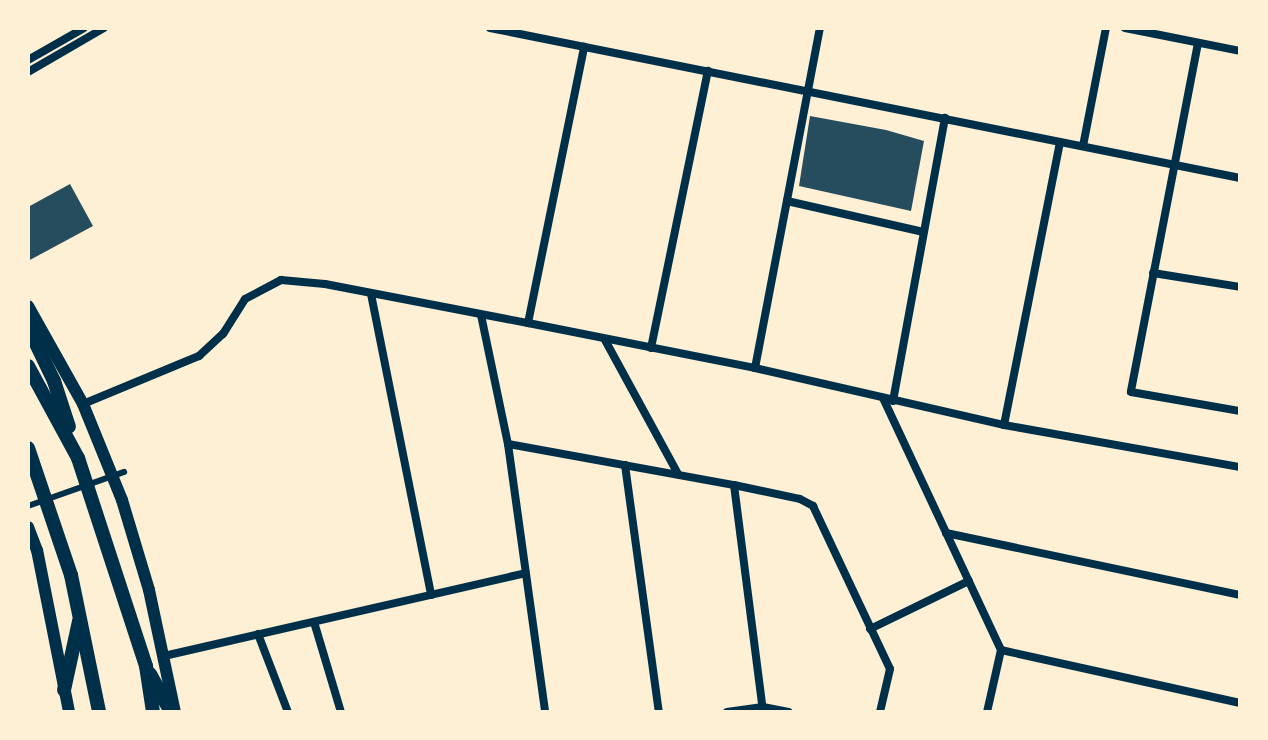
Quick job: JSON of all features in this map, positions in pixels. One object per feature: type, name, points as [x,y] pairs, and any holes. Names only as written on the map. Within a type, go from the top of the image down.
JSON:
[{"type":"highway","points":[[28,327],[54,381],[146,666],[153,712]]},
{"type":"highway","points":[[28,366],[78,458]]},
{"type":"highway","points":[[29,452],[71,575],[99,712]]},
{"type":"highway","points":[[64,690],[80,617]]},
{"type":"highway","points":[[146,666],[173,712]]},
{"type":"main road","points":[[28,306],[83,404],[122,500],[149,590],[173,712]]},
{"type":"main road","points":[[28,527],[37,550],[69,712]]},
{"type":"street","points":[[28,60],[84,28]]},
{"type":"street","points":[[28,72],[104,28]]},
{"type":"street","points":[[490,28],[1240,178]]},
{"type":"street","points":[[552,40],[555,28]]},
{"type":"street","points":[[755,368],[820,28]]},
{"type":"street","points":[[1083,146],[1106,28]]},
{"type":"street","points":[[1125,28],[1240,51]]},
{"type":"street","points":[[1198,43],[1131,392],[1240,411]]},
{"type":"street","points":[[528,323],[584,47]]},
{"type":"street","points":[[651,348],[708,71]]},
{"type":"street","points":[[893,401],[945,118]]},
{"type":"street","points":[[1004,425],[1060,142]]},
{"type":"street","points":[[787,201],[924,232]]},
{"type":"street","points":[[1153,273],[1240,287]]},
{"type":"street","points":[[83,404],[199,356],[223,334],[245,299],[281,280],[528,323],[755,368],[1004,425],[1240,467]]},
{"type":"street","points":[[371,294],[431,595]]},
{"type":"street","points":[[481,315],[508,444],[545,712]]},
{"type":"street","points":[[605,340],[678,474]]},
{"type":"street","points":[[883,398],[1001,650],[987,712]]},
{"type":"street","points":[[508,444],[734,485],[800,499],[813,506],[822,518],[890,669],[880,712]]},
{"type":"street","points":[[625,465],[659,712]]},
{"type":"street","points":[[28,506],[124,472]]},
{"type":"street","points":[[734,485],[763,710]]},
{"type":"street","points":[[946,533],[1240,595]]},
{"type":"street","points":[[164,656],[526,573]]},
{"type":"street","points":[[870,629],[969,581]]},
{"type":"street","points":[[314,622],[341,712]]},
{"type":"street","points":[[258,634],[288,712]]},
{"type":"street","points":[[1001,650],[1240,703]]},
{"type":"street","points":[[750,712],[763,710]]},
{"type":"street","points":[[727,712],[789,712]]},
{"type":"building","points":[[810,116],[886,130],[924,141],[911,211],[799,186]]},
{"type":"building","points":[[70,184],[93,226],[28,261],[28,207]]}]
